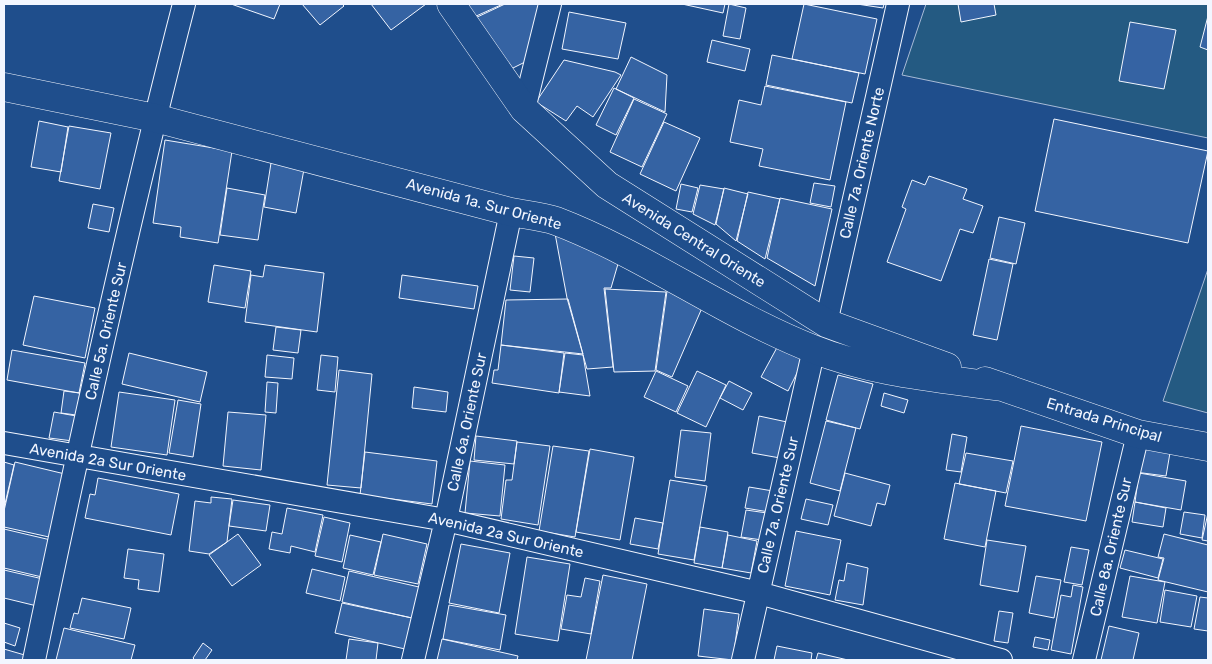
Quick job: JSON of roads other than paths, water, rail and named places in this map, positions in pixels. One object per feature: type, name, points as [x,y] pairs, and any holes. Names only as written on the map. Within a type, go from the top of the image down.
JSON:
[{"type":"street","name":"Calle 5a. Oriente Sur","points":[[34,660],[77,457],[155,118],[184,4]]},
{"type":"street","name":"Avenida Central Oriente","points":[[451,4],[524,109],[607,185],[826,323],[1002,387]]},
{"type":"street","points":[[524,109],[550,4]]},
{"type":"street","name":"Calle 7a. Oriente Norte","points":[[826,323],[898,4]]},
{"type":"street","name":"Avenida 1a. Sur Oriente","points":[[4,87],[155,118],[512,212],[554,220],[613,246],[696,292],[814,349],[880,369],[1002,387]]},
{"type":"street","name":"Calle 6a. Oriente Sur","points":[[413,660],[446,520],[512,212]]},
{"type":"street","name":"Calle 7a. Oriente Sur","points":[[743,660],[814,349]]},
{"type":"street","name":"Entrada Principal","points":[[1002,387],[1138,434],[1208,447]]},
{"type":"street","name":"Calle 8a. Oriente Sur","points":[[1084,660],[1138,434]]},
{"type":"street","name":"Avenida 2a Sur Oriente","points":[[4,443],[446,520],[758,593],[1001,660]]}]
